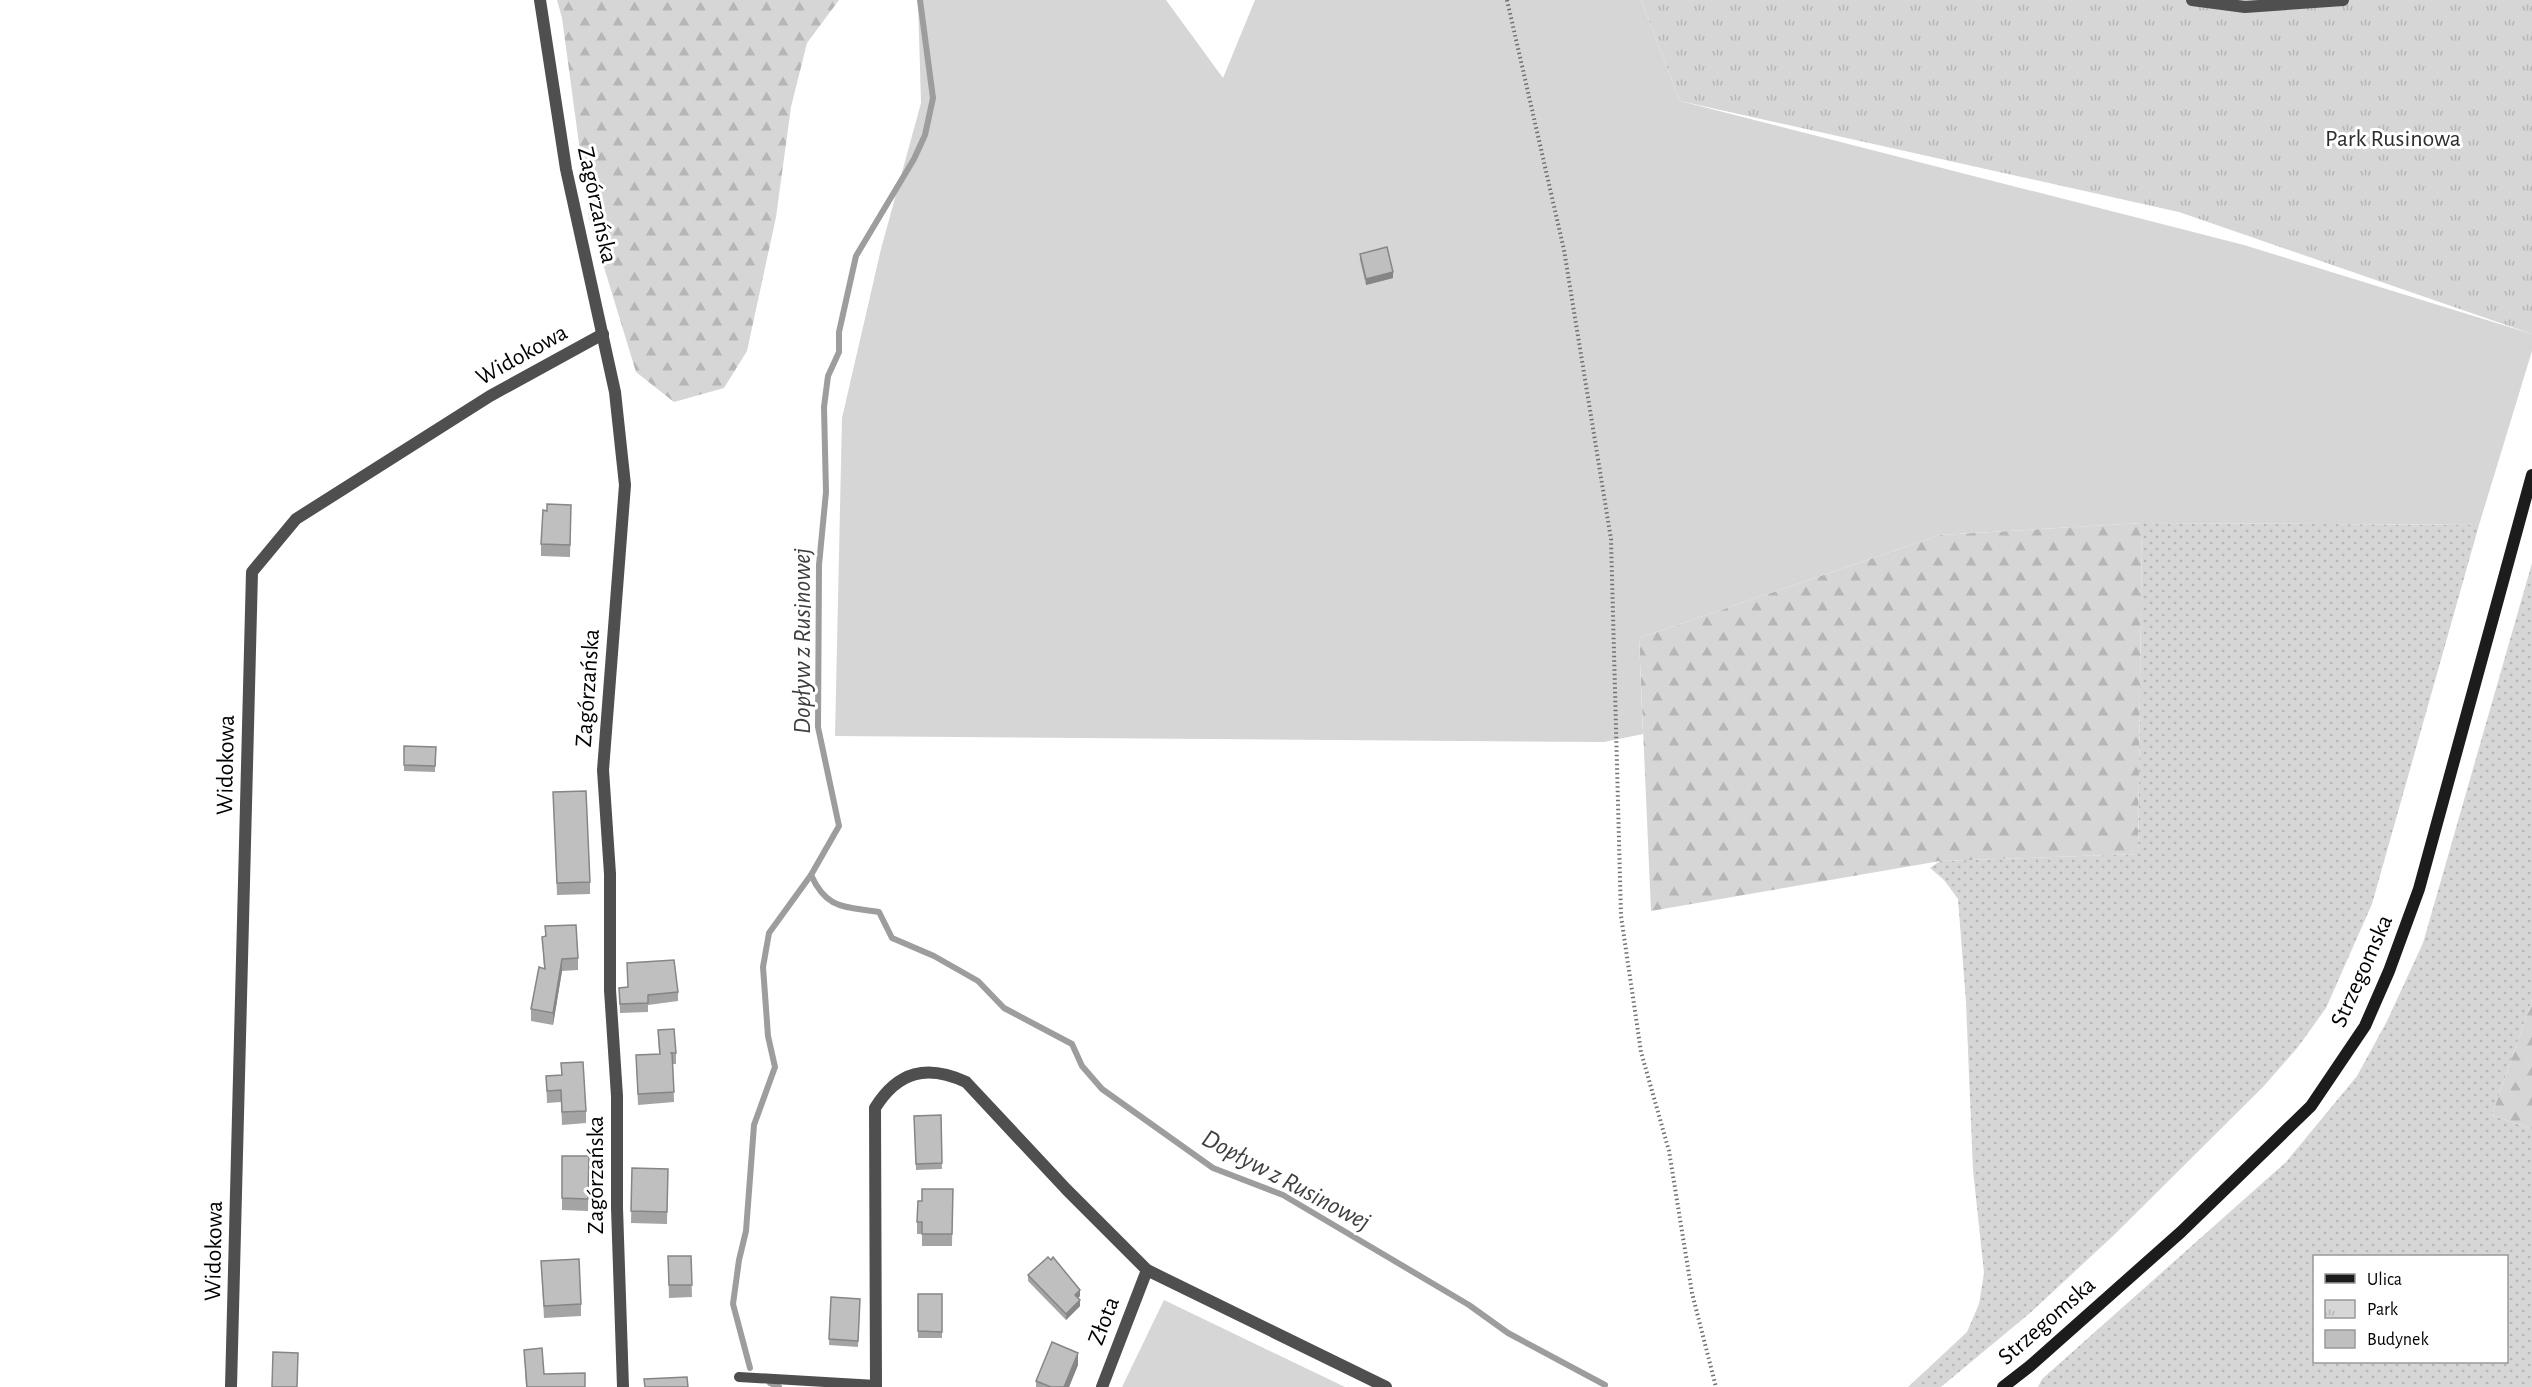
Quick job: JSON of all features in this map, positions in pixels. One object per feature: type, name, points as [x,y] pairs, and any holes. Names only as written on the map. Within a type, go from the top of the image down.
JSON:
[{"type":"main road","name":"Strzegomska","points":[[2003,1387],[2030,1366],[2181,1232],[2311,1106],[2365,1026],[2420,889],[2532,475]]},
{"type":"street","name":"Zagórzańska","points":[[540,0],[566,169],[615,392],[625,484],[603,770],[610,874],[610,990],[617,1096],[617,1208],[623,1387]]},
{"type":"street","points":[[2192,0],[2245,7],[2343,0]]},
{"type":"street","name":"Widokowa","points":[[231,1387],[252,572],[296,519],[490,396],[603,334]]},
{"type":"street","points":[[876,1386],[875,1108],[884,1092],[901,1078],[922,1072],[951,1075],[966,1082],[1066,1190],[1147,1270],[1386,1387]]},
{"type":"street","name":"Złota","points":[[1102,1387],[1147,1270]]},
{"type":"lane","points":[[739,1377],[876,1386]]},
{"type":"path","points":[[1507,0],[1564,250],[1611,539],[1621,916],[1641,1052],[1669,1151],[1692,1293],[1716,1387]]},
{"type":"green space","points":[[557,0],[839,0],[807,43],[791,107],[776,217],[747,351],[724,388],[674,402],[636,372],[589,218],[562,18]]},
{"type":"green space","points":[[918,0],[1166,0],[1223,78],[1255,0],[1641,0],[1680,101],[2244,245],[2532,334],[2532,351],[2479,525],[2142,523],[1940,535],[1639,638],[1643,734],[1604,742],[835,736],[842,418],[881,249],[921,103]]},
{"type":"green space","name":"Park Rusinowa","points":[[1641,0],[2532,0],[2532,334],[2179,212],[1680,101]]},
{"type":"green space","points":[[2142,523],[2479,525],[2372,904],[2326,1008],[2298,1047],[2263,1087],[2114,1235],[2030,1313],[1941,1387],[1908,1387],[1967,1332],[1979,1304],[1984,1273],[1973,1170],[1966,1002],[1958,899],[1944,880],[1930,868],[1940,861],[2138,854]]},
{"type":"green space","points":[[2142,523],[2138,854],[1940,861],[1651,911],[1639,638],[1940,535]]},
{"type":"green space","points":[[2532,563],[2532,1000],[2492,1115],[2532,1129],[2532,1387],[2038,1387],[2042,1379],[2286,1162],[2357,1076],[2387,1021],[2423,943]]},
{"type":"green space","points":[[2532,1000],[2532,1129],[2492,1115]]},
{"type":"green space","points":[[1164,1300],[1345,1387],[1122,1387]]},
{"type":"building","points":[[1387,247],[1393,272],[1366,279],[1360,254]]},
{"type":"building","points":[[547,504],[571,505],[570,545],[541,544],[543,510],[547,511]]},
{"type":"building","points":[[404,746],[436,747],[435,766],[404,765]]},
{"type":"building","points":[[586,791],[590,882],[557,883],[553,792]]},
{"type":"building","points":[[576,925],[578,958],[562,959],[553,1013],[531,1009],[539,967],[545,969],[542,937],[546,936],[545,926]]},
{"type":"building","points":[[674,960],[678,992],[648,995],[648,1003],[620,1004],[619,988],[628,987],[627,963]]},
{"type":"building","points":[[674,1029],[676,1053],[672,1053],[674,1092],[638,1094],[636,1055],[660,1054],[658,1030]]},
{"type":"building","points":[[583,1062],[586,1111],[562,1112],[561,1090],[547,1091],[546,1076],[562,1075],[561,1063]]},
{"type":"building","points":[[941,1115],[942,1163],[916,1164],[914,1116]]},
{"type":"building","points":[[562,1156],[589,1156],[588,1199],[562,1198]]},
{"type":"building","points":[[632,1168],[668,1169],[667,1212],[631,1211]]},
{"type":"building","points":[[922,1189],[953,1189],[952,1234],[922,1234],[922,1222],[917,1222],[918,1201],[922,1201]]},
{"type":"building","points":[[668,1256],[691,1256],[692,1285],[669,1285]]},
{"type":"building","points":[[1048,1257],[1051,1260],[1053,1257],[1080,1290],[1075,1295],[1080,1300],[1066,1314],[1028,1275]]},
{"type":"building","points":[[579,1259],[581,1304],[544,1306],[541,1261]]},
{"type":"building","points":[[918,1294],[942,1294],[942,1332],[918,1331]]},
{"type":"building","points":[[831,1297],[860,1299],[858,1341],[829,1339]]},
{"type":"building","points":[[1052,1342],[1078,1353],[1064,1387],[1051,1387],[1036,1381]]},
{"type":"building","points":[[542,1348],[544,1374],[585,1373],[585,1387],[527,1387],[524,1350]]},
{"type":"building","points":[[273,1352],[298,1353],[297,1387],[272,1387]]},
{"type":"building","points":[[687,1377],[688,1387],[645,1387],[644,1379]]},
{"type":"waterway","name":"Dopływ z Rusinowej","points":[[920,0],[933,98],[925,135],[914,159],[856,256],[839,332],[839,352],[828,376],[824,407],[826,492],[819,565],[818,727],[839,826],[811,875],[823,895],[830,901],[846,907],[879,912],[892,938],[934,956],[978,981],[1004,1008],[1072,1044],[1082,1066],[1102,1089],[1213,1168],[1283,1195],[1469,1305],[1508,1333],[1605,1385]]},
{"type":"waterway","points":[[750,1368],[733,1304],[739,1260],[746,1231],[754,1125],[775,1067],[768,1036],[763,967],[769,933],[811,875]]},
{"type":"waterway","points":[[770,1383],[779,1387]]}]
